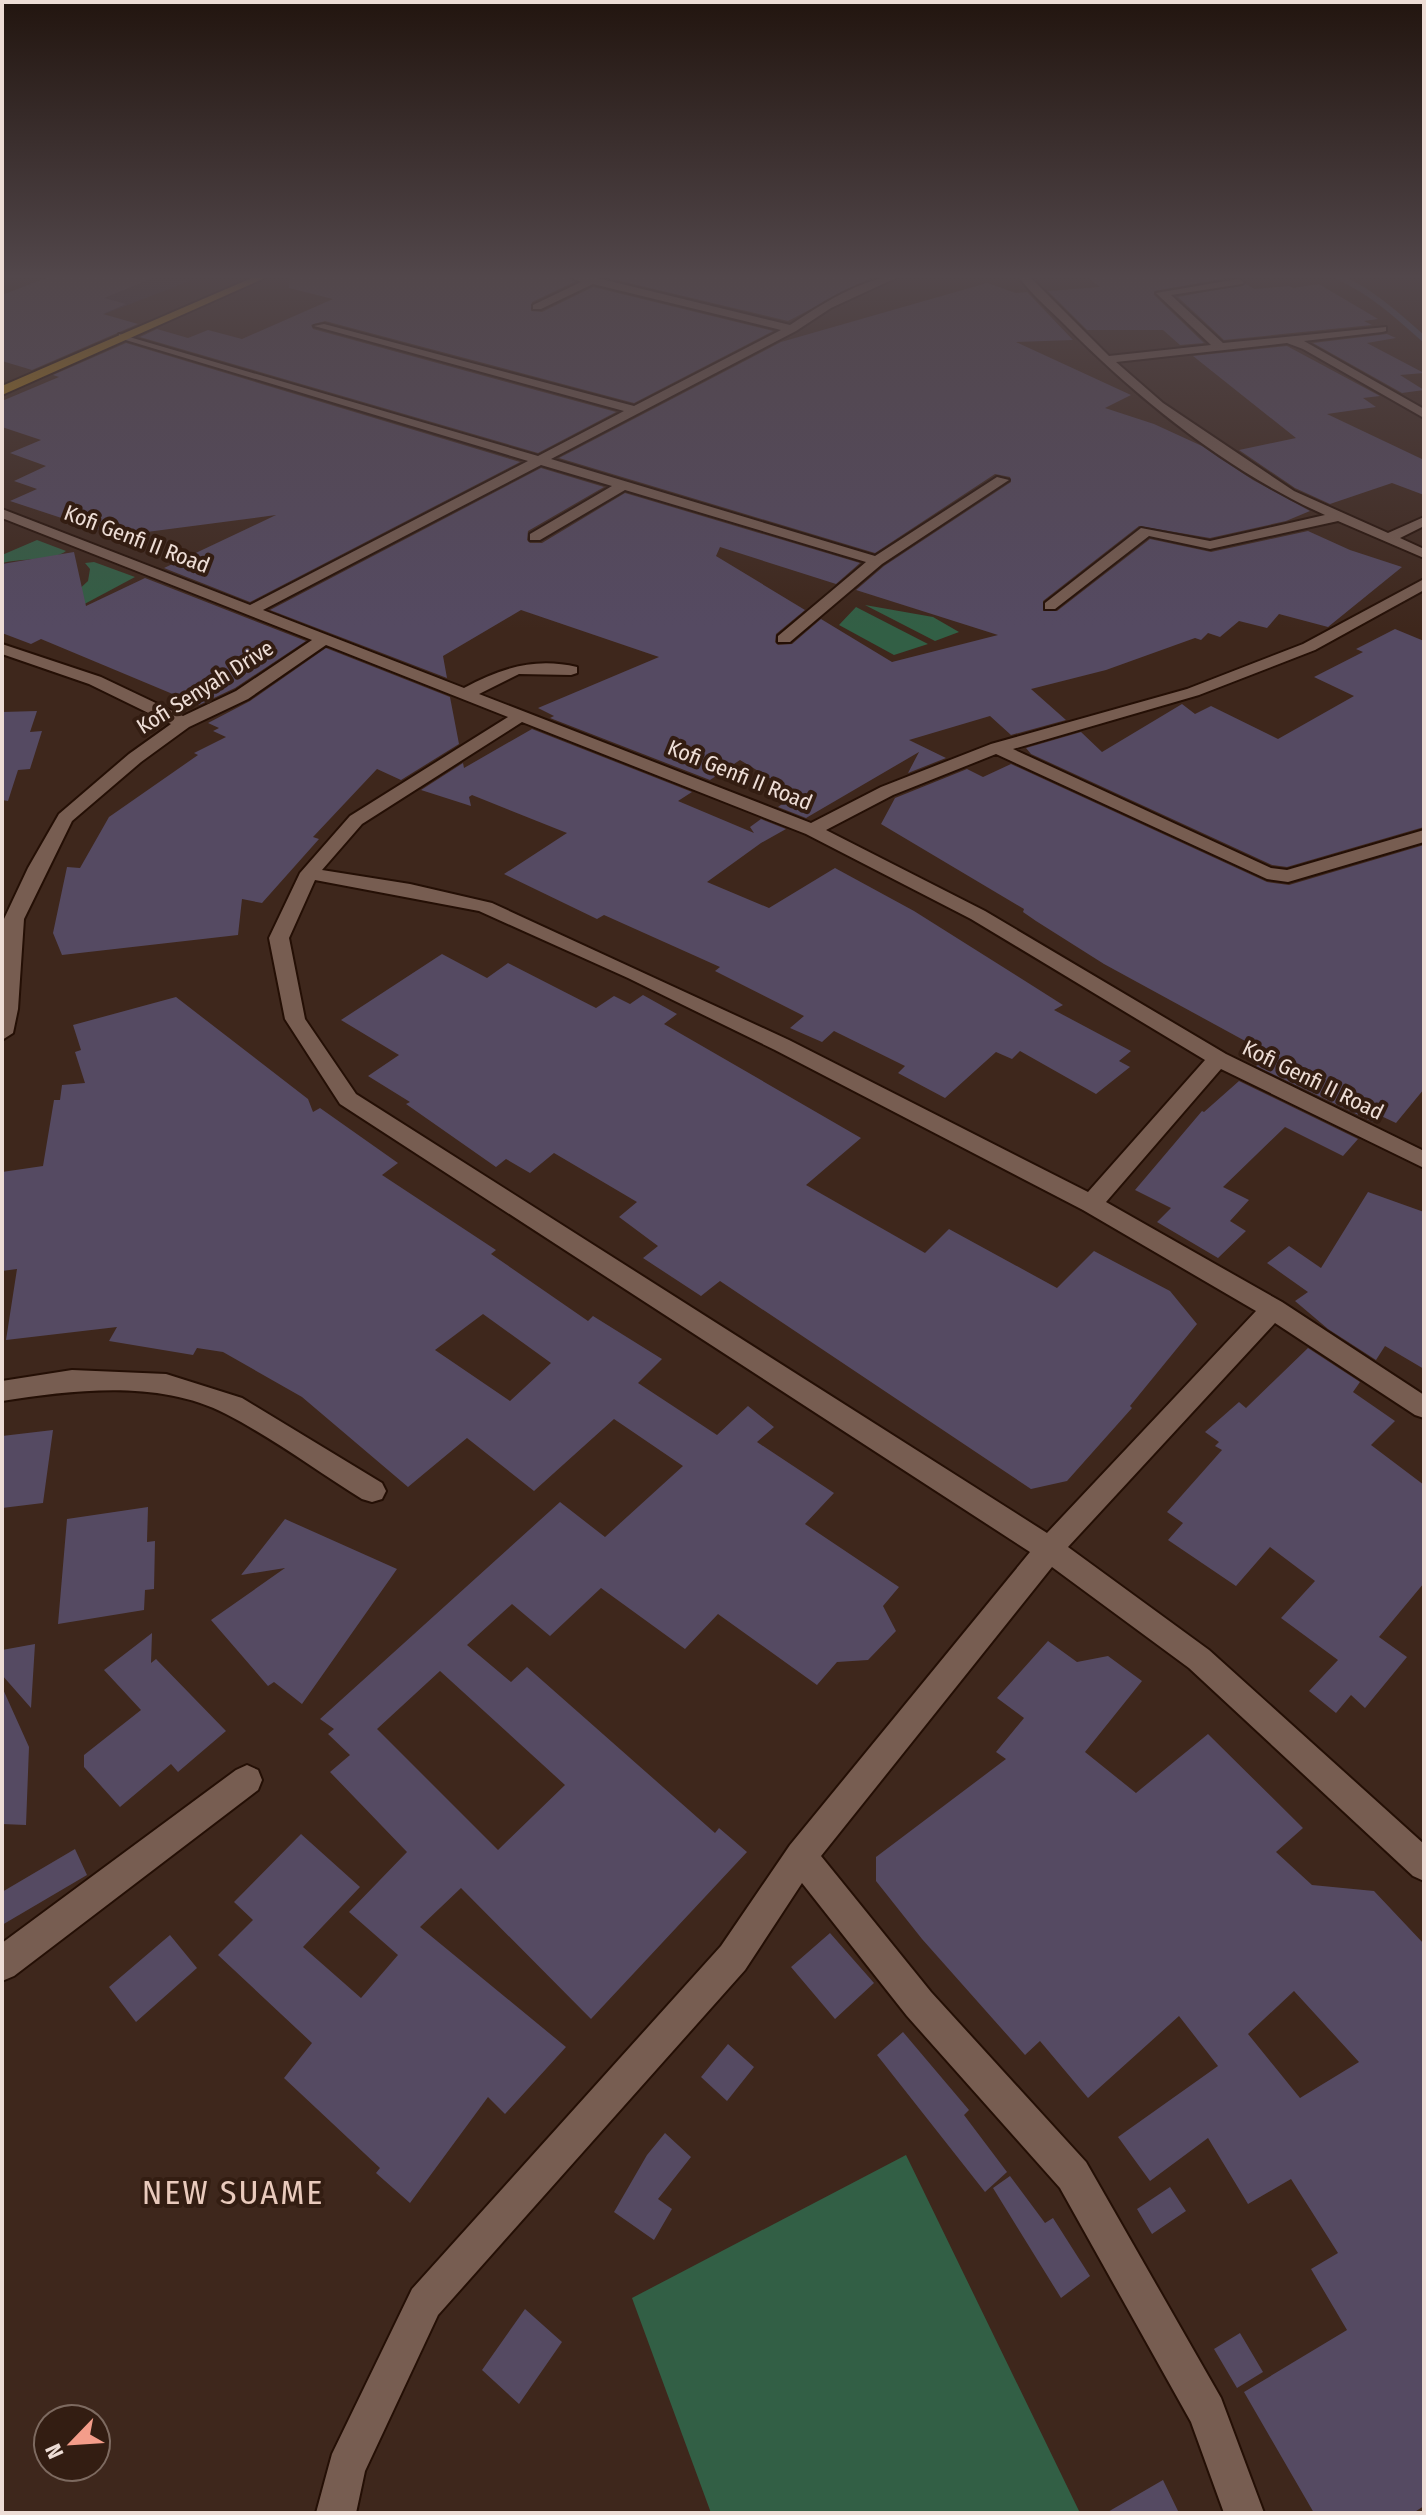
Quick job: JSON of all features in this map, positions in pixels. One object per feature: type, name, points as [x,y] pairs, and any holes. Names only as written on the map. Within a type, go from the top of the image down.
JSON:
[{"type":"street","points":[[321,394],[877,561]]},
{"type":"street","points":[[575,394],[633,410]]},
{"type":"street","points":[[253,609],[664,394]]},
{"type":"street","points":[[1146,394],[1289,494],[1424,554]]},
{"type":"street","points":[[1387,394],[1424,414]]},
{"type":"street","points":[[1405,405],[1424,405]]},
{"type":"street","points":[[784,639],[877,561],[1002,480]]},
{"type":"street","points":[[535,537],[624,485]]},
{"type":"street","name":"Kofi Genfi II Road","points":[[2,513],[812,830],[978,915],[1218,1059],[1424,1160]]},
{"type":"street","points":[[1050,606],[1146,531],[1210,545],[1336,517]]},
{"type":"street","points":[[1386,539],[1424,521]]},
{"type":"street","points":[[812,830],[887,791],[997,748],[1193,692],[1309,647],[1424,584]]},
{"type":"street","name":"Kofi Senyah Drive","points":[[2,1033],[8,1009],[14,919],[37,868],[62,824],[135,758],[183,723],[242,695],[326,638]]},
{"type":"street","points":[[2,649],[62,667],[130,695],[183,723]]},
{"type":"street","points":[[468,693],[508,670],[526,666],[571,670]]},
{"type":"street","points":[[522,715],[356,820],[309,873],[279,938],[295,1019],[348,1099],[1049,1549],[1199,1659],[1424,1865]]},
{"type":"street","points":[[997,748],[1267,873],[1288,876],[1424,836]]},
{"type":"street","points":[[309,873],[410,890],[485,907],[635,974],[782,1045],[1091,1204],[1273,1309],[1424,1408]]},
{"type":"street","points":[[1091,1204],[1218,1059]]},
{"type":"street","points":[[336,2513],[346,2468],[425,2302],[733,1958],[801,1856],[1049,1549],[1273,1309]]},
{"type":"street","points":[[2,1391],[72,1380],[166,1384],[233,1405],[372,1491]]},
{"type":"street","points":[[2,1964],[247,1780]]},
{"type":"street","points":[[801,1856],[919,2004],[1073,2175],[1207,2412],[1244,2513]]},
{"type":"green space","points":[[37,540],[66,551],[53,556],[2,563],[2,555]]},
{"type":"green space","points":[[94,562],[135,577],[34,631],[88,581],[90,569],[85,563]]},
{"type":"green space","points":[[865,605],[933,617],[959,632],[935,641]]},
{"type":"green space","points":[[856,607],[928,644],[894,655],[839,625]]},
{"type":"green space","points":[[906,2155],[1080,2513],[711,2513],[632,2298]]},
{"type":"building","points":[[18,394],[296,394],[520,462],[250,602],[164,568],[276,515],[116,536],[10,501],[37,489],[14,481],[46,466],[10,453],[41,440],[2,427],[2,401]]},
{"type":"building","points":[[337,394],[552,394],[616,412],[538,453]]},
{"type":"building","points":[[601,394],[651,394],[634,403]]},
{"type":"building","points":[[681,394],[1130,394],[1105,408],[1154,424],[1202,446],[1253,480],[1310,511],[1286,521],[1210,538],[1139,526],[1043,601],[1043,611],[1057,611],[1150,539],[1211,552],[1308,531],[1350,550],[1402,567],[1328,627],[1279,614],[1267,628],[1239,621],[1220,637],[1208,633],[1201,640],[1195,638],[1106,670],[1031,689],[1066,720],[1011,735],[990,716],[909,740],[946,758],[908,773],[919,752],[806,818],[778,807],[796,794],[740,760],[710,780],[550,718],[554,716],[538,708],[659,657],[521,610],[443,656],[447,678],[270,610],[541,468],[604,487],[528,531],[527,540],[530,543],[542,543],[625,493],[860,563],[836,584],[720,547],[716,556],[805,610],[776,634],[775,642],[778,645],[792,644],[821,619],[892,662],[998,635],[856,590],[884,566],[1011,482],[1010,477],[995,474],[875,553],[559,458]]},
{"type":"building","points":[[1241,394],[1377,394],[1380,396],[1363,398],[1376,407],[1327,414],[1424,460],[1424,495],[1392,483],[1330,504],[1295,488],[1239,450],[1296,438]]},
{"type":"building","points":[[74,552],[86,606],[145,578],[306,641],[235,688],[199,705],[41,639],[31,644],[2,633],[2,564]]},
{"type":"building","points":[[1395,629],[1424,641],[1424,827],[1287,867],[1272,865],[1031,754],[1026,748],[1081,732],[1102,752],[1182,704],[1195,714],[1211,706],[1278,739],[1354,696],[1314,677],[1363,652],[1356,649]]},
{"type":"building","points":[[326,648],[450,697],[459,744],[401,780],[377,769],[313,837],[319,839],[262,903],[242,899],[238,935],[62,955],[53,933],[67,867],[80,868],[109,817],[198,755],[194,753],[226,737],[213,731],[219,728],[208,723],[250,701]]},
{"type":"building","points":[[37,711],[30,732],[42,731],[30,769],[18,770],[8,801],[2,800],[2,712]]},
{"type":"building","points":[[532,729],[692,792],[678,801],[754,833],[750,827],[761,819],[786,829],[707,882],[769,908],[835,868],[914,911],[1063,1005],[1054,1010],[1131,1051],[1119,1061],[1130,1067],[1096,1094],[1020,1051],[1012,1059],[996,1052],[945,1098],[898,1073],[905,1066],[834,1031],[822,1042],[790,1028],[804,1016],[715,971],[720,967],[604,915],[597,919],[504,874],[567,833],[472,795],[469,797],[471,806],[421,790],[463,763],[464,768]]},
{"type":"building","points":[[1011,764],[1267,882],[1289,885],[1424,845],[1424,1089],[1396,1123],[1379,1115],[1373,1122],[1256,1066],[1269,1054],[1104,964],[1036,921],[1023,912],[1024,909],[881,824],[895,798],[967,769],[983,777]]},
{"type":"building","points":[[442,954],[487,978],[508,963],[596,1008],[614,996],[630,1004],[643,995],[677,1014],[664,1024],[861,1138],[806,1185],[925,1253],[949,1229],[1057,1288],[1094,1251],[1170,1291],[1197,1324],[1130,1406],[1132,1408],[1067,1481],[1031,1489],[720,1281],[701,1296],[643,1258],[658,1246],[619,1217],[637,1202],[554,1153],[530,1173],[506,1159],[496,1167],[406,1104],[410,1102],[368,1076],[399,1055],[341,1020]]},
{"type":"building","points":[[176,997],[308,1099],[313,1112],[320,1108],[398,1163],[382,1175],[496,1250],[491,1254],[588,1321],[593,1316],[662,1359],[638,1383],[717,1435],[748,1406],[774,1427],[757,1442],[834,1493],[805,1524],[899,1587],[883,1606],[896,1631],[868,1660],[837,1662],[817,1685],[718,1614],[685,1649],[601,1588],[550,1636],[512,1604],[467,1645],[511,1682],[527,1667],[715,1833],[719,1828],[747,1852],[591,2019],[461,1888],[420,1927],[566,2047],[505,2114],[488,2097],[410,2203],[376,2173],[380,2168],[284,2078],[312,2043],[218,1955],[253,1920],[234,1902],[301,1834],[360,1887],[303,1947],[361,1998],[398,1955],[349,1912],[407,1852],[330,1772],[350,1755],[328,1734],[334,1729],[320,1719],[560,1502],[605,1537],[683,1466],[614,1419],[534,1491],[467,1438],[408,1487],[302,1397],[223,1352],[197,1348],[193,1355],[109,1341],[117,1327],[6,1340],[17,1269],[2,1271],[2,1172],[43,1166],[54,1100],[60,1100],[62,1085],[85,1083],[75,1052],[81,1050],[73,1025]],"holes":[[[483,1314],[551,1363],[510,1401],[435,1350]],[[440,1671],[565,1785],[498,1850],[377,1729]]]},
{"type":"building","points":[[1239,1081],[1358,1139],[1343,1156],[1285,1127],[1223,1187],[1249,1200],[1230,1221],[1246,1231],[1218,1258],[1157,1222],[1171,1208],[1135,1190],[1202,1111]]},
{"type":"building","points":[[1368,1192],[1424,1212],[1424,1369],[1385,1346],[1376,1360],[1328,1329],[1295,1301],[1308,1292],[1267,1263],[1289,1246],[1321,1268]]},
{"type":"building","points":[[1308,1348],[1360,1382],[1353,1392],[1395,1421],[1371,1445],[1424,1485],[1424,1583],[1379,1637],[1407,1657],[1365,1708],[1351,1695],[1336,1713],[1309,1691],[1338,1660],[1281,1618],[1315,1581],[1270,1547],[1236,1586],[1168,1540],[1183,1523],[1167,1512],[1222,1450],[1215,1446],[1219,1442],[1205,1432],[1239,1402],[1246,1408]]},
{"type":"building","points":[[53,1430],[43,1503],[2,1508],[2,1436]]},
{"type":"building","points":[[148,1507],[147,1542],[155,1541],[154,1589],[145,1590],[144,1610],[58,1624],[67,1519]]},
{"type":"building","points":[[285,1519],[397,1569],[302,1704],[274,1682],[268,1686],[211,1620],[285,1568],[241,1575]]},
{"type":"building","points":[[152,1633],[151,1663],[156,1659],[226,1731],[178,1772],[171,1764],[120,1807],[84,1767],[84,1755],[141,1710],[104,1670]]},
{"type":"building","points":[[1048,1641],[1077,1662],[1108,1656],[1142,1681],[1085,1752],[1136,1793],[1208,1734],[1303,1828],[1276,1852],[1312,1885],[1374,1891],[1424,1944],[1424,2506],[1413,2513],[1314,2513],[1244,2392],[1347,2330],[1311,2269],[1338,2253],[1291,2179],[1248,2204],[1208,2138],[1150,2181],[1118,2137],[1218,2066],[1179,2016],[1088,2098],[1040,2041],[1025,2055],[922,1939],[876,1881],[876,1857],[1006,1759],[996,1752],[1024,1718],[997,1698]],"holes":[[[1294,1991],[1359,2062],[1300,2098],[1248,2034]]]},
{"type":"building","points":[[35,1644],[31,1708],[2,1675],[2,1650]]},
{"type":"building","points":[[2,1687],[29,1747],[26,1825],[2,1824]]},
{"type":"building","points":[[75,1849],[87,1875],[2,1925],[2,1892]]},
{"type":"building","points":[[830,1933],[874,1983],[835,2019],[791,1967]]},
{"type":"building","points":[[170,1935],[197,1968],[136,2022],[109,1987]]},
{"type":"building","points":[[903,2032],[969,2110],[964,2115],[1007,2172],[985,2192],[877,2055]]},
{"type":"building","points":[[728,2044],[754,2067],[727,2101],[701,2077]]},
{"type":"building","points":[[665,2133],[691,2157],[658,2199],[672,2209],[654,2240],[614,2212],[647,2155]]},
{"type":"building","points":[[1010,2176],[1045,2223],[1053,2218],[1090,2276],[1061,2298],[993,2188]]},
{"type":"building","points":[[1170,2187],[1186,2211],[1152,2234],[1137,2209]]},
{"type":"building","points":[[525,2309],[562,2342],[519,2404],[482,2370]]},
{"type":"building","points":[[1240,2333],[1263,2372],[1237,2388],[1214,2349]]},
{"type":"building","points":[[1163,2480],[1179,2513],[1106,2513]]},
{"type":"district","name":"NEW SUAME","points":[[233,2192]]}]
